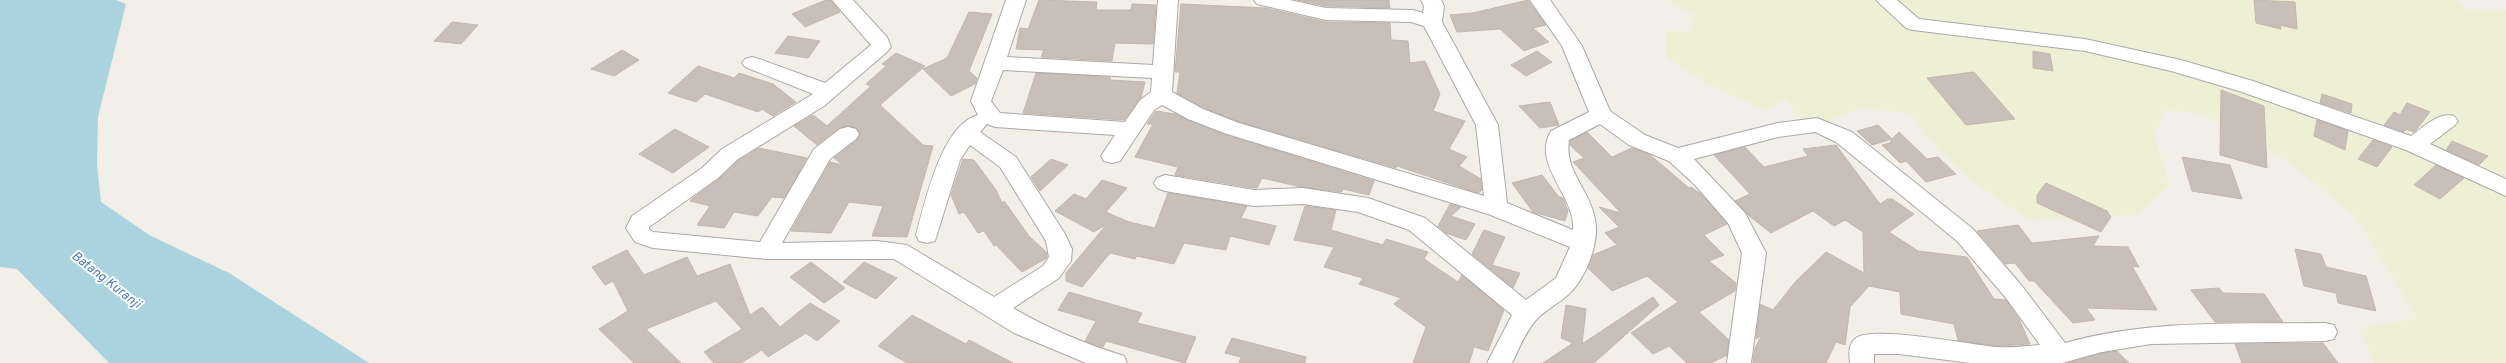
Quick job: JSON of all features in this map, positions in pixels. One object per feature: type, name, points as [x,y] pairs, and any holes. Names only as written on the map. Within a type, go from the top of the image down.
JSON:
[{"type":"street","points":[[842,0],[880,41],[881,47],[828,92],[730,154],[710,173],[640,222],[637,228],[643,238],[766,251],[847,251],[877,249],[899,251],[1023,326],[1085,353],[1115,363]]},
{"type":"street","points":[[1016,0],[981,101],[987,113],[995,120],[1130,129]]},
{"type":"street","points":[[1112,156],[1147,105],[1161,95],[1168,0]]},
{"type":"street","points":[[1264,0],[1326,14],[1413,16],[1432,22]]},
{"type":"street","points":[[1431,0],[1434,6],[1432,22],[1487,125],[1496,208]]},
{"type":"street","points":[[1540,0],[1572,46],[1601,115],[1637,140],[1677,156],[1703,180],[1737,219],[1754,253],[1739,363]]},
{"type":"street","points":[[1886,0],[1913,24],[2085,45],[2174,65],[2246,86],[2414,144],[2506,188]]},
{"type":"street","points":[[752,63],[828,92]]},
{"type":"street","points":[[995,63],[1163,72]]},
{"type":"street","points":[[1161,95],[1185,111],[1230,128],[1420,183],[1496,208],[1582,244]]},
{"type":"street","points":[[927,235],[949,159],[967,133],[987,113]]},
{"type":"street","points":[[1499,363],[1527,314],[1564,284],[1575,265],[1582,244],[1584,219],[1557,161],[1555,148],[1559,136],[1601,115]]},
{"type":"street","points":[[2414,144],[2447,120]]},
{"type":"street","points":[[1677,156],[1778,130],[1817,125],[1844,137],[1965,235],[2014,292],[2060,354]]},
{"type":"street","points":[[967,133],[1008,162],[1057,240],[1062,253],[1059,264],[1051,272],[994,309]]},
{"type":"street","points":[[766,251],[822,154],[848,134]]},
{"type":"street","points":[[1165,183],[1254,198],[1303,196],[1360,204],[1417,224],[1527,314]]},
{"type":"street","points":[[1862,363],[1861,349],[1865,344],[1999,357],[2060,354],[2102,342],[2151,334],[2325,332]]},
{"type":"green space","points":[[1670,0],[2457,0],[2468,11],[2506,10],[2506,363],[2374,363],[2359,328],[2417,318],[2355,216],[2284,159],[2202,114],[2166,110],[2154,135],[2170,185],[2138,215],[2028,220],[1967,177],[1926,137],[1911,114],[1860,108],[1819,125],[1802,121],[1786,99],[1766,110],[1709,85],[1666,57],[1665,31],[1689,31],[1696,15],[1670,4]]},
{"type":"water","name":"Batang Kuranji","points":[[0,0],[116,0],[126,4],[98,117],[97,164],[101,202],[151,236],[229,273],[369,363],[109,363],[17,269],[0,267]]},
{"type":"building","points":[[826,0],[831,0],[840,12],[805,27],[792,14]]},
{"type":"building","points":[[1039,0],[1097,2],[1096,10],[1131,10],[1132,4],[1156,5],[1153,44],[1115,43],[1112,61],[1041,57],[1044,50],[1016,49],[1020,28],[1028,29]]},
{"type":"building","points":[[1297,0],[1389,0],[1390,8],[1326,6]]},
{"type":"building","points":[[1528,0],[1546,25],[1533,28],[1549,42],[1524,51],[1500,29],[1457,32],[1450,15],[1473,13]]},
{"type":"building","points":[[2254,0],[2295,2],[2297,29],[2280,25],[2281,29],[2256,23]]},
{"type":"building","points":[[1181,4],[1266,8],[1326,22],[1390,23],[1391,40],[1408,41],[1410,63],[1425,61],[1440,94],[1433,111],[1465,121],[1449,149],[1467,157],[1459,166],[1481,179],[1482,190],[1478,193],[1397,166],[1396,168],[1239,122],[1204,108],[1177,93],[1180,72],[1175,72]]},
{"type":"building","points":[[969,12],[992,14],[969,71],[977,78],[975,84],[951,96],[923,69],[947,58]]},
{"type":"building","points":[[452,22],[478,25],[461,44],[434,41]]},
{"type":"building","points":[[788,36],[820,41],[808,58],[775,53]]},
{"type":"building","points":[[622,50],[639,60],[614,76],[591,69]]},
{"type":"building","points":[[1537,51],[1552,62],[1526,76],[1511,65]]},
{"type":"building","points":[[2033,51],[2050,54],[2053,71],[2033,68]]},
{"type":"building","points":[[896,53],[925,66],[880,105],[923,145],[933,146],[907,237],[872,236],[883,206],[849,202],[831,233],[791,231],[830,162],[843,165],[834,158],[857,140],[860,135],[856,128],[848,126],[839,128],[817,145],[794,126],[813,115],[827,126],[871,86],[866,84],[886,66],[882,64]]},
{"type":"building","points":[[698,66],[734,78],[739,73],[773,84],[796,102],[773,116],[762,109],[758,112],[705,94],[696,102],[668,93]]},
{"type":"building","points":[[1974,72],[2015,119],[1966,125],[1927,78]]},
{"type":"building","points":[[1036,73],[1110,77],[1110,80],[1145,82],[1141,98],[1124,120],[1023,113]]},
{"type":"building","points":[[2221,90],[2264,106],[2267,168],[2220,155]]},
{"type":"building","points":[[2322,94],[2352,104],[2351,113],[2320,103]]},
{"type":"building","points":[[1550,102],[1559,125],[1540,128],[1519,106]]},
{"type":"building","points":[[2407,103],[2430,112],[2414,132],[2406,129],[2404,132],[2384,125],[2394,112],[2400,115]]},
{"type":"building","points":[[1156,111],[1175,114],[1223,134],[1374,181],[1369,195],[1343,189],[1342,192],[1301,187],[1262,178],[1257,188],[1254,188],[1175,175],[1178,167],[1135,157],[1153,124],[1147,124]]},
{"type":"building","points":[[2317,120],[2348,131],[2345,150],[2314,136]]},
{"type":"building","points":[[1878,125],[1892,139],[1872,145],[1857,131]]},
{"type":"building","points":[[675,129],[709,147],[673,173],[639,154]]},
{"type":"building","points":[[1587,132],[1612,157],[1632,148],[1649,154],[1689,188],[1691,187],[1701,194],[1727,224],[1704,235],[1724,255],[1709,261],[1736,283],[1735,291],[1699,312],[1729,340],[1727,355],[1711,363],[1687,363],[1669,346],[1653,354],[1631,333],[1678,302],[1647,276],[1612,291],[1588,268],[1593,255],[1617,245],[1605,233],[1619,227],[1599,207],[1621,213],[1573,162],[1584,158],[1570,145],[1570,141]]},
{"type":"building","points":[[1899,132],[1927,159],[1938,157],[1956,174],[1926,182],[1906,161],[1900,163],[1882,145],[1890,143]]},
{"type":"building","points":[[2373,140],[2392,147],[2377,167],[2358,159]]},
{"type":"building","points":[[2452,141],[2488,156],[2479,165],[2446,150]]},
{"type":"building","points":[[1836,145],[1880,204],[1888,199],[1892,199],[1914,214],[1889,232],[1918,251],[1967,257],[1994,299],[2006,300],[2019,319],[2030,344],[1997,346],[1958,340],[1954,324],[1901,314],[1900,292],[1869,286],[1850,307],[1845,345],[1836,342],[1826,363],[1753,363],[1755,348],[1762,335],[1756,339],[1760,304],[1773,310],[1796,281],[1826,252],[1864,273],[1863,232],[1845,220],[1834,226],[1813,211],[1771,233],[1748,215],[1735,201],[1750,194],[1714,155],[1745,147],[1764,167],[1808,156],[1803,149]]},
{"type":"building","points":[[759,148],[807,158],[784,198],[772,197],[758,216],[734,212],[724,228],[697,225],[710,206],[690,201],[719,179],[739,160]]},
{"type":"building","points":[[2182,157],[2230,165],[2242,199],[2192,191]]},
{"type":"building","points":[[963,159],[974,160],[996,190],[1002,203],[1004,201],[1029,236],[1047,253],[1047,258],[1022,272],[996,245],[994,246],[984,231],[978,233],[964,212],[959,214],[951,195]]},
{"type":"building","points":[[1051,159],[1068,165],[1040,191],[1031,177]]},
{"type":"building","points":[[2436,165],[2464,178],[2440,199],[2414,185]]},
{"type":"building","points":[[1542,175],[1559,197],[1563,198],[1568,211],[1565,221],[1533,212],[1512,183]]},
{"type":"building","points":[[1102,180],[1127,188],[1106,212],[1129,222],[1155,228],[1168,193],[1247,206],[1241,218],[1276,226],[1269,245],[1230,236],[1226,250],[1184,243],[1174,264],[1137,256],[1135,259],[1110,253],[1082,287],[1066,281],[1066,273],[1107,224],[1094,232],[1055,211],[1074,194],[1086,199]]},
{"type":"building","points":[[2046,183],[2107,211],[2111,217],[2101,232],[2037,203],[2037,195]]},
{"type":"building","points":[[1450,204],[1461,207],[1451,216],[1475,224],[1466,240],[1446,233],[1438,226]]},
{"type":"building","points":[[1305,206],[1336,210],[1331,230],[1383,245],[1386,239],[1428,252],[1424,259],[1458,282],[1462,275],[1504,310],[1488,351],[1474,347],[1469,363],[1413,363],[1426,327],[1394,304],[1401,298],[1359,284],[1363,278],[1324,267],[1334,247],[1294,240]]},
{"type":"building","points":[[2018,225],[2032,243],[2099,236],[2093,246],[2128,247],[2139,267],[2132,266],[2157,310],[2086,308],[2095,320],[2073,323],[2034,281],[2029,281],[2015,263],[2005,264],[1977,231]]},
{"type":"building","points":[[1484,230],[1505,237],[1492,265],[1520,273],[1513,288],[1472,254]]},
{"type":"building","points":[[2295,249],[2321,254],[2326,267],[2366,276],[2376,311],[2338,303],[2336,293],[2304,286]]},
{"type":"building","points":[[627,250],[644,275],[687,257],[697,276],[730,264],[750,315],[762,307],[780,327],[810,303],[840,321],[817,341],[806,333],[768,357],[762,350],[741,363],[714,363],[704,352],[742,329],[716,301],[646,329],[681,363],[634,363],[599,329],[628,311],[613,281],[605,285],[592,267]]},
{"type":"building","points":[[811,262],[845,288],[824,303],[790,277]]},
{"type":"building","points":[[864,262],[897,278],[876,299],[843,282]]},
{"type":"building","points":[[2219,288],[2223,293],[2264,294],[2283,322],[2215,322],[2191,290]]},
{"type":"building","points":[[1069,292],[1142,313],[1137,323],[1196,337],[1185,363],[1106,341],[1103,347],[1085,341],[1096,321],[1058,310]]},
{"type":"building","points":[[1653,297],[1659,305],[1594,363],[1543,363],[1573,343],[1561,338],[1566,305],[1586,309],[1582,344]]},
{"type":"building","points":[[912,315],[966,344],[969,340],[1013,363],[907,363],[878,346]]},
{"type":"building","points":[[1232,338],[1306,357],[1305,363],[1239,363],[1241,357],[1225,353]]},
{"type":"building","points":[[2323,343],[2338,363],[2242,363],[2235,344]]},
{"type":"building","points":[[2117,351],[2129,363],[2068,363],[2102,353]]}]
